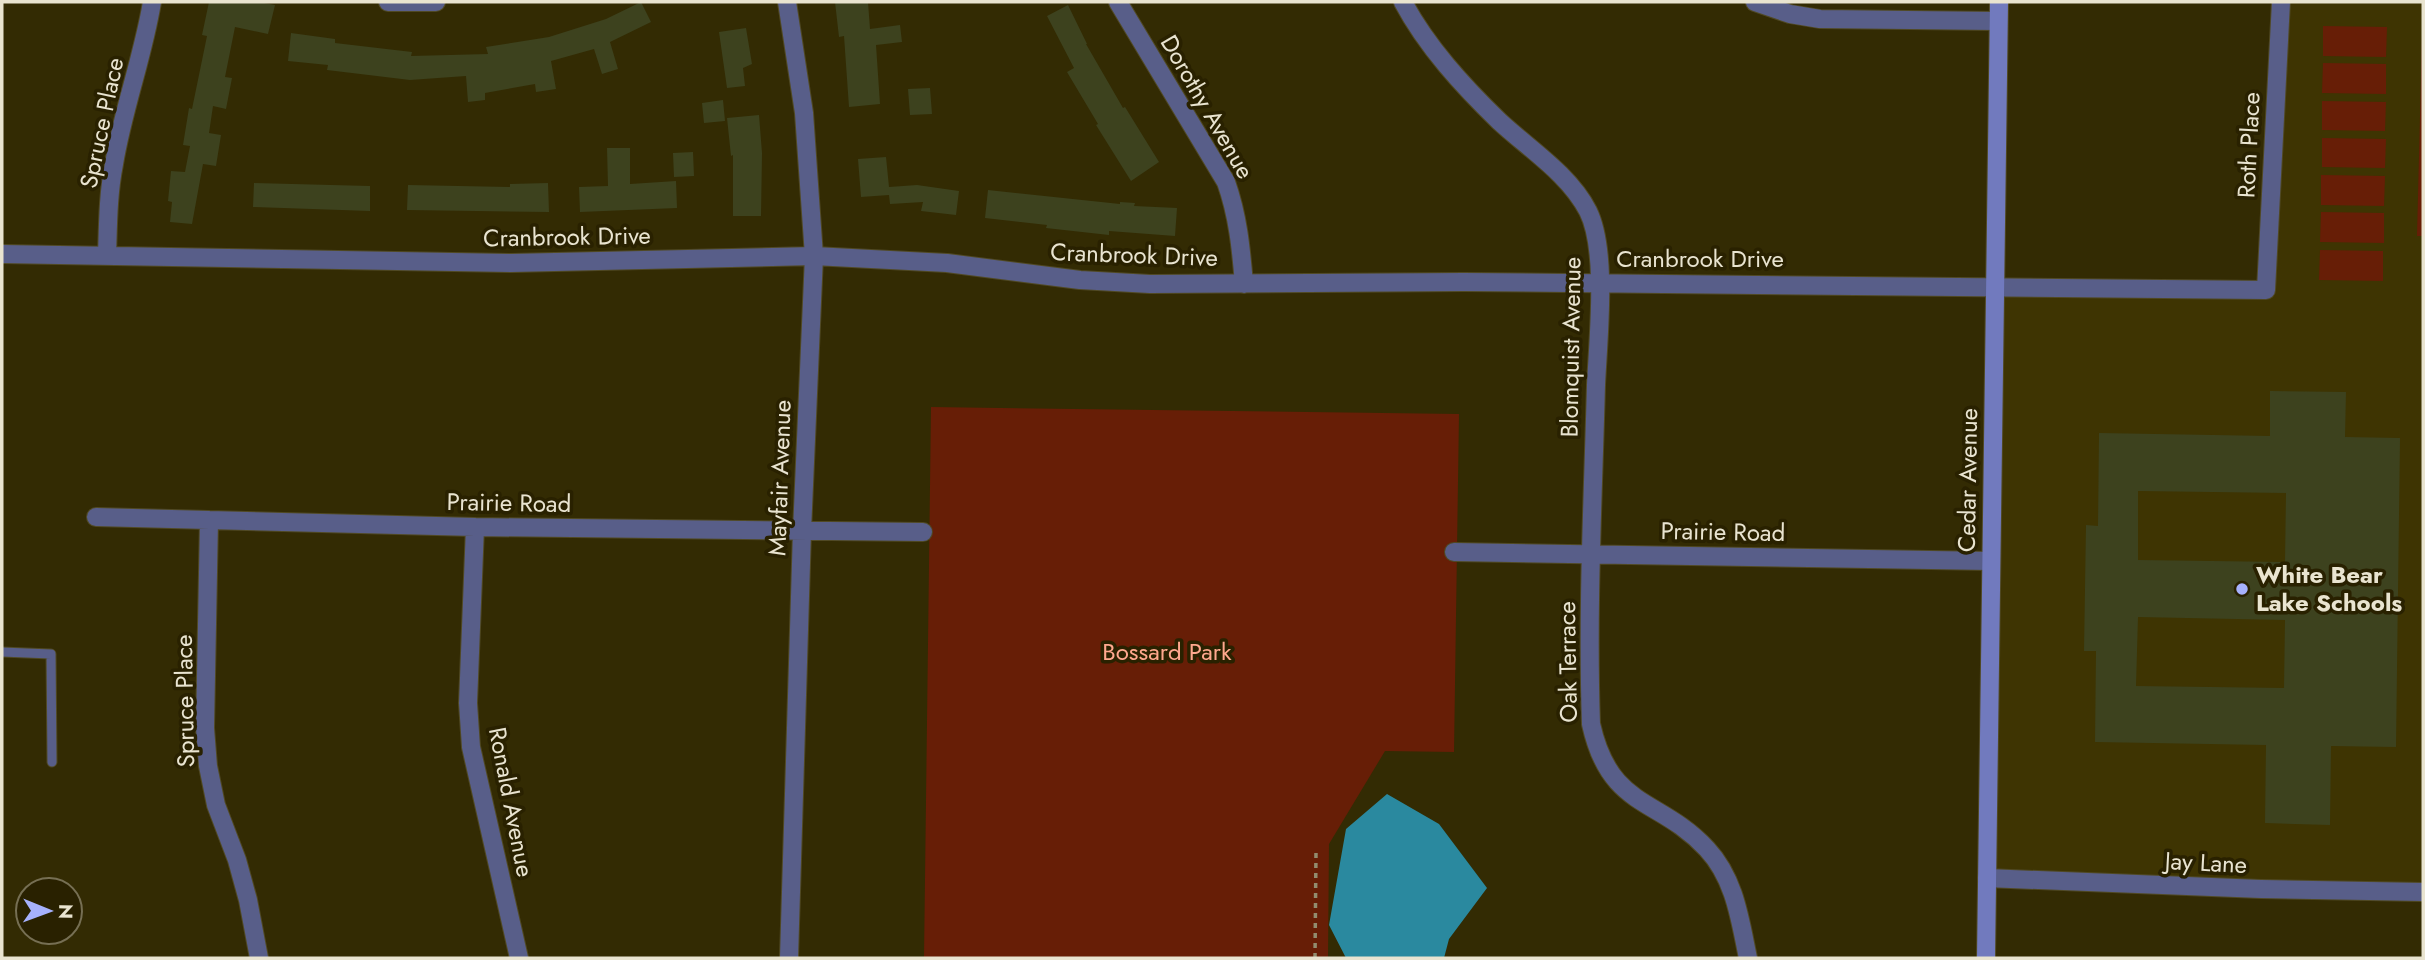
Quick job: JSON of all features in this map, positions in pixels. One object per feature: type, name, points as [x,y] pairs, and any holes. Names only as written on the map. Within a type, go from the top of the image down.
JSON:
[{"type":"street","name":"Spruce Place","points":[[107,256],[113,165],[123,118],[146,38],[152,2]]},
{"type":"street","points":[[388,2],[436,2]]},
{"type":"street","name":"Mayfair Avenue","points":[[787,2],[804,113],[814,256],[802,531],[789,958]]},
{"type":"street","name":"Dorothy Avenue","points":[[1118,2],[1226,183],[1236,210],[1244,284]]},
{"type":"street","name":"Blomquist Avenue","points":[[1403,2],[1432,47],[1461,82],[1576,191],[1589,212],[1595,230],[1599,283],[1592,555]]},
{"type":"street","points":[[1755,2],[1790,14],[1821,19],[1998,22]]},
{"type":"street","name":"Cedar Avenue","points":[[1986,958],[1999,2]]},
{"type":"street","name":"Roth Place","points":[[2266,290],[2281,2]]},
{"type":"street","name":"Cranbrook Drive","points":[[2,254],[511,264],[814,256],[947,263],[1080,280],[1150,284],[1599,283],[2266,290]]},
{"type":"street","name":"Prairie Road","points":[[96,517],[475,527],[923,532]]},
{"type":"street","name":"Spruce Place","points":[[209,520],[205,728],[208,766],[216,804],[237,860],[248,901],[258,958]]},
{"type":"street","name":"Ronald Avenue","points":[[475,527],[468,703],[471,747],[519,958]]},
{"type":"street","name":"Prairie Road","points":[[1454,552],[1991,561]]},
{"type":"street","name":"Oak Terrace","points":[[1592,555],[1591,724],[1595,743],[1606,767],[1619,785],[1634,798],[1693,835],[1724,872],[1734,896],[1748,958]]},
{"type":"street","name":"Jay Lane","points":[[1987,878],[2260,890],[2423,892]]},
{"type":"lane","points":[[2,652],[51,654],[52,762]]},
{"type":"path","points":[[1315,958],[1316,851]]},
{"type":"shaded area","points":[[2281,2],[2423,2],[2423,891],[1987,878],[1995,287],[2266,291]]},
{"type":"green space","points":[[2323,26],[2387,27],[2386,57],[2323,56]]},
{"type":"green space","points":[[2422,36],[2423,236],[2417,236]]},
{"type":"green space","points":[[2323,63],[2386,64],[2386,94],[2322,93]]},
{"type":"green space","points":[[2322,101],[2386,102],[2385,131],[2322,130]]},
{"type":"green space","points":[[2322,138],[2386,139],[2385,168],[2322,167]]},
{"type":"green space","points":[[2321,175],[2385,176],[2384,206],[2321,205]]},
{"type":"green space","points":[[2321,212],[2384,213],[2384,243],[2320,242]]},
{"type":"green space","points":[[2320,250],[2383,251],[2383,281],[2319,280]]},
{"type":"green space","name":"Bossard Park","points":[[931,407],[1459,414],[1454,752],[1385,751],[1329,844],[1328,958],[924,958]]},
{"type":"water","points":[[1387,794],[1439,824],[1487,888],[1449,939],[1444,958],[1346,958],[1329,925],[1346,829]]},
{"type":"building","points":[[209,2],[259,2],[275,5],[268,34],[235,27],[225,77],[232,78],[226,109],[213,106],[209,133],[221,135],[216,166],[203,164],[192,224],[170,222],[172,202],[168,201],[171,171],[185,172],[190,146],[183,145],[207,36],[202,35]]},
{"type":"building","points":[[641,2],[651,22],[610,42],[618,69],[602,74],[594,49],[551,61],[556,89],[536,92],[535,84],[485,93],[485,100],[468,102],[466,76],[410,80],[327,70],[328,65],[288,61],[291,33],[335,39],[335,43],[412,52],[411,56],[488,54],[486,47],[549,37],[606,19]]},
{"type":"building","points":[[835,2],[868,2],[870,29],[900,25],[902,42],[876,45],[880,104],[849,107],[844,36],[839,37]]},
{"type":"building","points":[[1068,5],[1086,44],[1123,108],[1125,107],[1159,162],[1131,181],[1067,72],[1074,68],[1047,16]]},
{"type":"building","points":[[746,28],[752,64],[743,68],[745,86],[727,88],[719,32]]},
{"type":"building","points":[[930,88],[932,114],[910,115],[908,89]]},
{"type":"building","points":[[723,100],[725,121],[704,123],[702,103]]},
{"type":"building","points":[[759,115],[762,153],[761,216],[733,216],[733,155],[731,156],[727,118]]},
{"type":"building","points":[[607,148],[630,148],[630,184],[676,181],[677,208],[580,212],[579,187],[608,186]]},
{"type":"building","points":[[693,152],[694,176],[674,177],[673,153]]},
{"type":"building","points":[[886,157],[889,187],[917,185],[959,191],[956,215],[921,211],[923,202],[890,204],[889,195],[861,197],[858,159]]},
{"type":"building","points":[[254,183],[370,186],[370,211],[253,207]]},
{"type":"building","points":[[548,183],[549,212],[407,210],[408,185],[510,187],[510,184]]},
{"type":"building","points":[[988,190],[1177,208],[1175,236],[1109,231],[1109,235],[985,218]]},
{"type":"building","name":"White Bear Lake Schools","points":[[2270,391],[2346,392],[2345,437],[2400,438],[2396,747],[2331,746],[2330,825],[2265,823],[2266,745],[2095,742],[2096,651],[2084,651],[2086,525],[2098,526],[2099,433],[2270,436]],"holes":[[[2138,491],[2286,493],[2285,562],[2138,560]],[[2138,617],[2285,620],[2284,688],[2136,686]]]},
{"type":"place","name":"White Bear Lake Schools","points":[[2242,589]]}]
